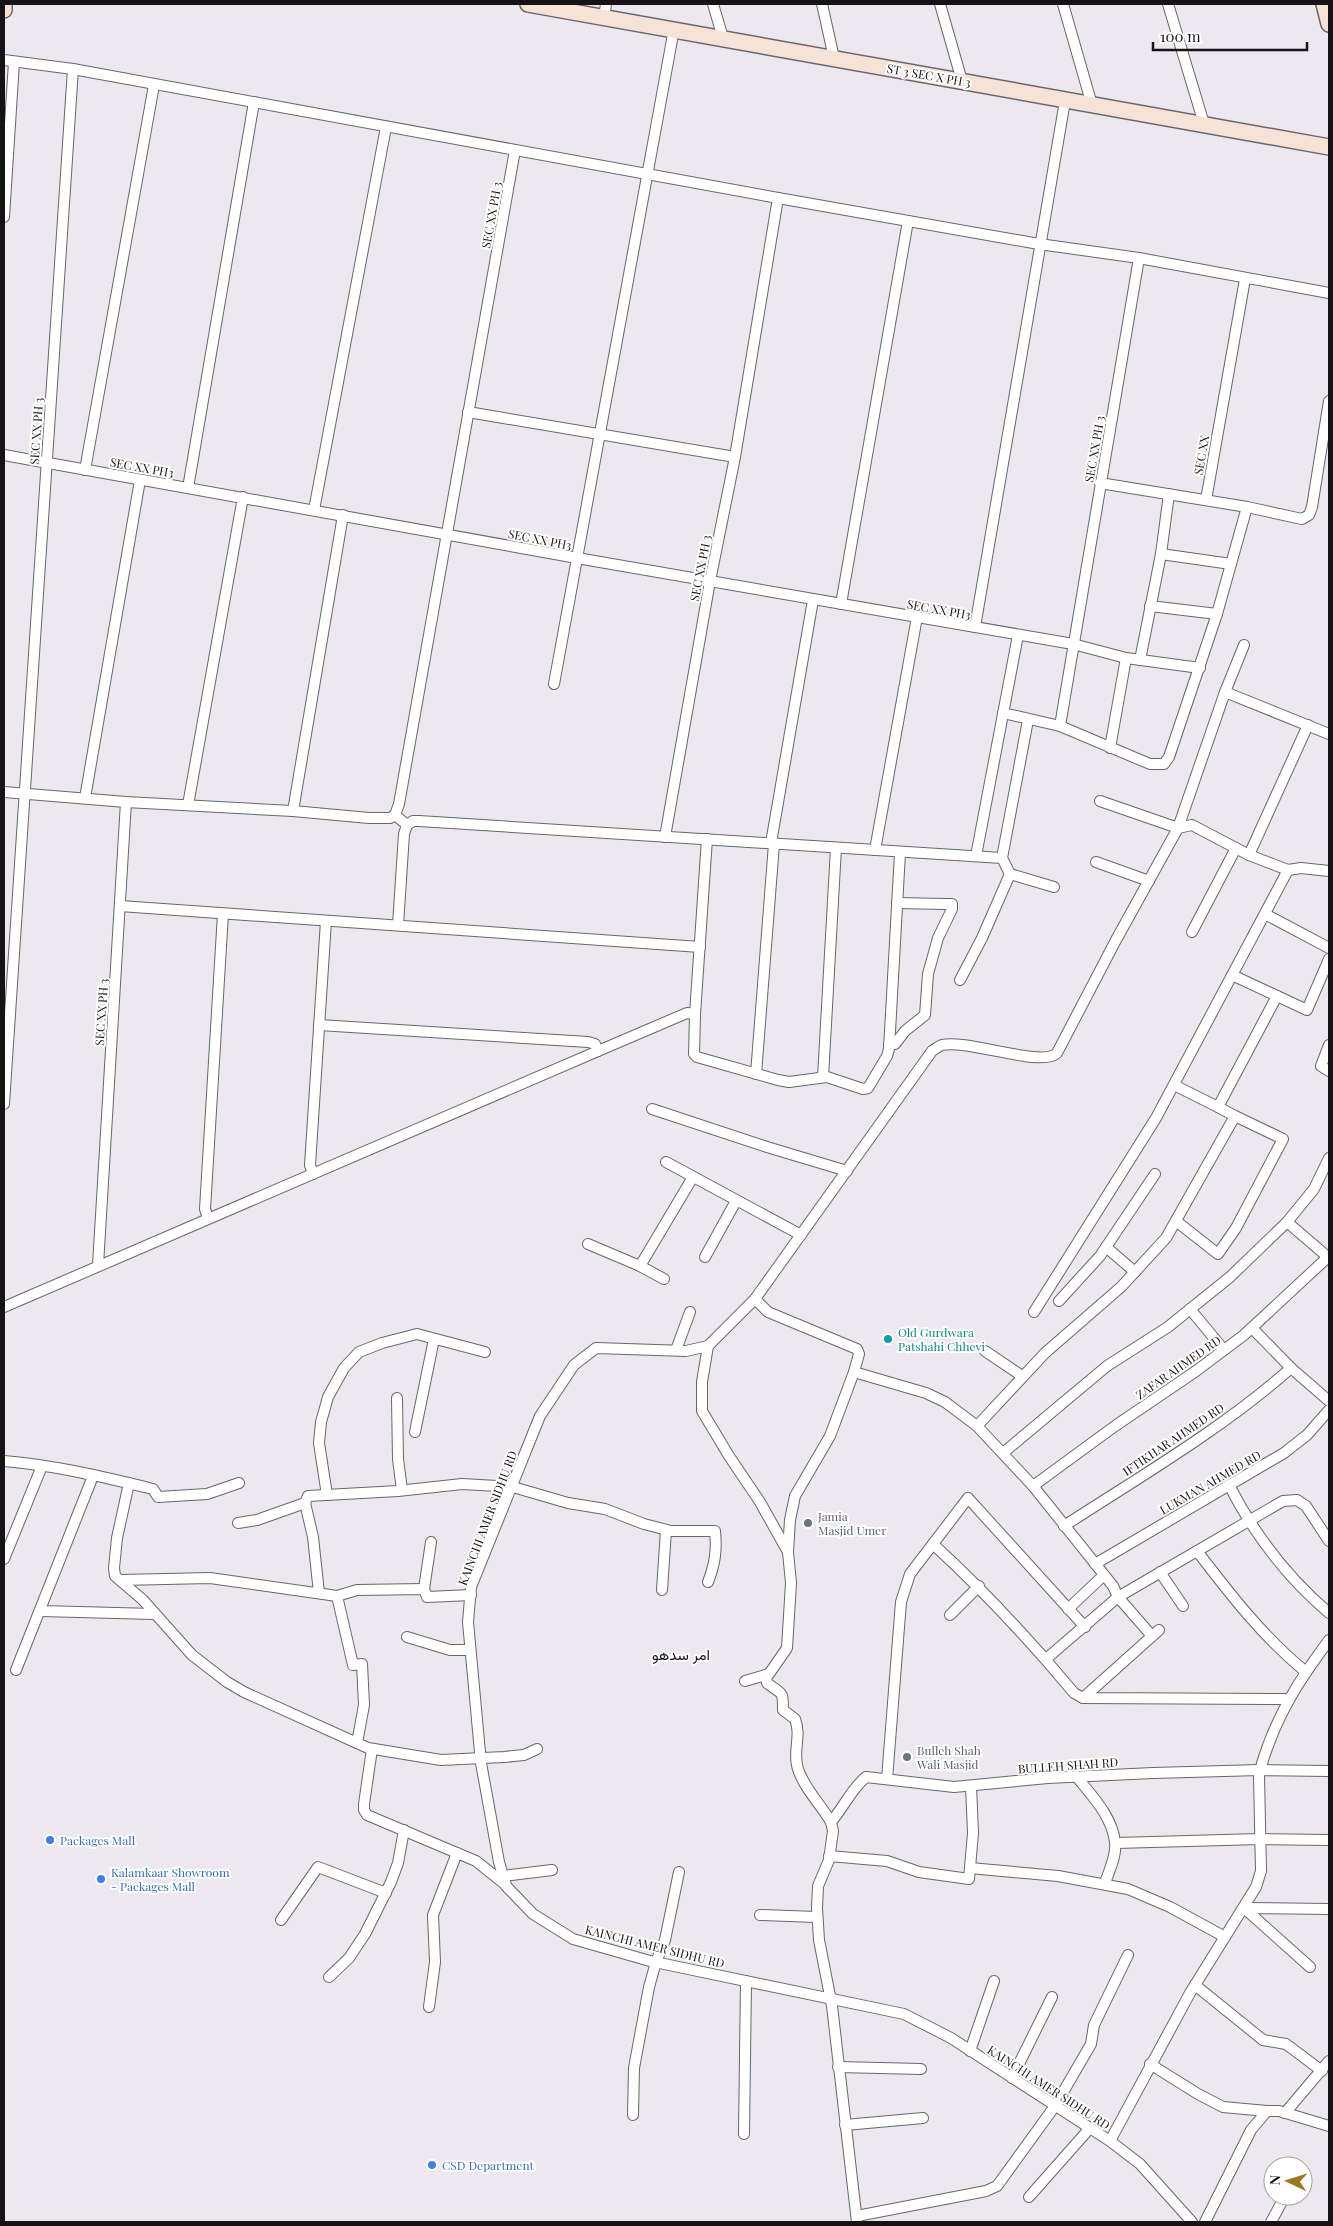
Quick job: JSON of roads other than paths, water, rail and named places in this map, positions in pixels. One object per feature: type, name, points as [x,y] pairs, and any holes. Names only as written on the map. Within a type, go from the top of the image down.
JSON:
[{"type":"main road","points":[[4,4],[4,10]]},
{"type":"main road","name":"ST 3 SEC X PH 3","points":[[528,4],[605,11],[674,29],[1065,101],[1329,147]]},
{"type":"main road","points":[[1324,4],[1329,24]]},
{"type":"street","points":[[713,4],[723,38]]},
{"type":"street","points":[[822,4],[834,58]]},
{"type":"street","points":[[940,4],[962,81]]},
{"type":"street","points":[[1063,4],[1092,105]]},
{"type":"street","points":[[1168,4],[1204,124]]},
{"type":"street","points":[[554,684],[674,29]]},
{"type":"street","points":[[4,217],[9,61],[73,69],[778,198],[1040,244],[1139,258],[1329,293]]},
{"type":"street","name":"SEC XX PH 3","points":[[4,1104],[73,69]]},
{"type":"street","points":[[85,470],[154,85]]},
{"type":"street","points":[[974,627],[1065,101]]},
{"type":"street","points":[[188,488],[254,102]]},
{"type":"street","points":[[314,510],[386,127]]},
{"type":"street","name":"SEC XX PH 3","points":[[395,815],[399,804],[515,150]]},
{"type":"street","name":"SEC XX PH 3","points":[[664,837],[710,581],[735,457],[778,198]]},
{"type":"street","points":[[841,604],[908,221]]},
{"type":"street","name":"SEC XX PH 3","points":[[1060,726],[1139,258]]},
{"type":"street","name":"SEC XX","points":[[1206,500],[1245,279]]},
{"type":"street","points":[[1100,483],[1246,507],[1302,519],[1309,515],[1312,507],[1329,401]]},
{"type":"street","points":[[468,412],[735,457]]},
{"type":"street","name":"SEC XX PH3","points":[[4,456],[47,462],[813,600],[1073,644],[1126,658],[1200,668]]},
{"type":"street","points":[[85,798],[140,480]]},
{"type":"street","points":[[1140,660],[1161,554],[1169,494]]},
{"type":"street","points":[[188,805],[243,497]]},
{"type":"street","points":[[1003,712],[1028,720],[1060,726],[1150,764],[1164,764],[1170,756],[1218,614],[1246,507]]},
{"type":"street","points":[[293,811],[343,515]]},
{"type":"street","points":[[1161,554],[1231,564]]},
{"type":"street","points":[[756,1074],[772,843],[813,600]]},
{"type":"street","points":[[1150,606],[1218,614]]},
{"type":"street","points":[[875,850],[917,617]]},
{"type":"street","points":[[976,856],[1018,635]]},
{"type":"street","points":[[788,1552],[760,1502],[702,1411],[702,1382],[708,1346],[755,1299],[932,1051],[942,1045],[990,1049],[1043,1058],[1053,1057],[1064,1043],[1116,940],[1178,828],[1225,692],[1244,645]]},
{"type":"street","points":[[1110,748],[1126,658]]},
{"type":"street","points":[[1225,692],[1329,734]]},
{"type":"street","points":[[1028,720],[1002,858],[1010,874],[1054,887]]},
{"type":"street","points":[[1249,855],[1308,726]]},
{"type":"street","points":[[4,792],[126,802],[293,811],[369,818],[390,818],[395,815],[407,825]]},
{"type":"street","points":[[1100,801],[1178,828],[1192,825],[1249,855],[1288,870],[1301,868],[1329,871]]},
{"type":"street","name":"SEC XX PH 3","points":[[98,1265],[126,802]]},
{"type":"street","points":[[398,925],[404,834],[407,825],[413,821],[1002,858]]},
{"type":"street","points":[[707,839],[693,1048],[697,1057],[789,1082],[823,1077],[832,1078],[862,1089],[868,1088],[888,1056],[890,1044],[900,853]]},
{"type":"street","points":[[823,1077],[836,848]]},
{"type":"street","points":[[1192,932],[1236,848]]},
{"type":"street","points":[[1096,862],[1149,881]]},
{"type":"street","points":[[1034,1312],[1156,1118],[1288,870]]},
{"type":"street","points":[[960,980],[982,938],[1010,874]]},
{"type":"street","points":[[890,1044],[895,1044],[905,1031],[925,1015],[928,974],[938,938],[952,909],[952,904],[897,903]]},
{"type":"street","points":[[120,906],[700,947]]},
{"type":"street","points":[[208,1218],[204,1209],[223,914]]},
{"type":"street","points":[[1265,914],[1329,948]]},
{"type":"street","points":[[313,1174],[310,1165],[326,921]]},
{"type":"street","points":[[1232,975],[1308,1010],[1329,959]]},
{"type":"street","points":[[1218,1107],[1277,996]]},
{"type":"street","points":[[4,1307],[687,1013],[695,1014]]},
{"type":"street","points":[[319,1025],[588,1042],[595,1044],[598,1051]]},
{"type":"street","points":[[1329,1045],[1321,1066],[1329,1071]]},
{"type":"street","points":[[1174,1084],[1283,1140],[1236,1228],[1218,1254],[1176,1221]]},
{"type":"street","points":[[652,1109],[847,1171]]},
{"type":"street","points":[[977,1426],[1045,1353],[1121,1286],[1166,1238],[1235,1116]]},
{"type":"street","points":[[1002,1453],[1107,1366],[1168,1327],[1230,1277],[1287,1222],[1314,1189],[1329,1158]]},
{"type":"street","points":[[666,1162],[801,1235]]},
{"type":"street","points":[[1059,1301],[1106,1247],[1155,1174]]},
{"type":"street","points":[[640,1266],[693,1177]]},
{"type":"street","points":[[705,1256],[736,1201]]},
{"type":"street","points":[[1287,1222],[1329,1258]]},
{"type":"street","points":[[588,1244],[640,1266],[664,1279]]},
{"type":"street","points":[[1106,1247],[1135,1272]]},
{"type":"street","name":"ZAFAR AHMED RD","points":[[1033,1486],[1224,1350],[1252,1328],[1329,1258]]},
{"type":"street","points":[[745,1681],[766,1675],[779,1662],[788,1642],[791,1583],[788,1552],[790,1520],[796,1496],[830,1436],[859,1354],[857,1349],[768,1312],[755,1299]]},
{"type":"street","points":[[1190,1309],[1224,1350]]},
{"type":"street","points":[[676,1350],[690,1312]]},
{"type":"street","points":[[1252,1328],[1291,1368],[1329,1401]]},
{"type":"street","points":[[326,1495],[319,1444],[320,1422],[328,1397],[344,1368],[359,1352],[382,1343],[417,1334],[484,1352]]},
{"type":"street","points":[[415,1432],[434,1339]]},
{"type":"street","name":"KAINCHI AMER SIDHU RD","points":[[708,1346],[686,1351],[596,1348],[574,1365],[540,1416],[472,1587],[468,1622],[480,1759],[499,1862],[505,1881],[533,1914],[573,1939],[656,1962],[904,2014],[951,2038],[1110,2140],[1140,2164],[1192,2222]]},
{"type":"street","points":[[985,1350],[1022,1376]]},
{"type":"street","name":"IFTIKHAR AHMED RD","points":[[1064,1526],[1212,1429],[1260,1395],[1291,1368]]},
{"type":"street","points":[[854,1372],[926,1392],[945,1402],[977,1426],[1033,1486],[1113,1586],[1118,1597],[1156,1633],[1082,1698]]},
{"type":"street","points":[[397,1398],[398,1459],[402,1490]]},
{"type":"street","name":"LUKMAN AHMED RD","points":[[1095,1564],[1284,1453],[1307,1435],[1329,1410]]},
{"type":"street","points":[[4,1461],[42,1466],[129,1483],[153,1489],[158,1497],[207,1494],[239,1483]]},
{"type":"street","points":[[4,1559],[42,1466]]},
{"type":"street","points":[[16,1670],[93,1476]]},
{"type":"street","points":[[129,1483],[117,1538],[115,1576],[142,1600],[192,1655],[227,1682],[244,1692],[372,1749],[441,1760],[524,1755],[537,1749]]},
{"type":"street","points":[[319,1593],[313,1536],[305,1503],[308,1496],[462,1484],[513,1487],[568,1503],[605,1509],[666,1530],[715,1531],[717,1549],[714,1568],[708,1582]]},
{"type":"street","points":[[1229,1486],[1249,1521],[1292,1580],[1329,1613]]},
{"type":"street","points":[[887,1779],[896,1640],[901,1602],[910,1574],[968,1498],[1085,1627]]},
{"type":"street","points":[[1046,1659],[1118,1597],[1283,1501],[1297,1500],[1306,1506],[1329,1542]]},
{"type":"street","points":[[238,1523],[257,1520],[305,1503]]},
{"type":"street","points":[[662,1590],[666,1530]]},
{"type":"street","points":[[431,1542],[424,1589],[427,1597],[471,1595]]},
{"type":"street","points":[[933,1544],[979,1586],[1046,1659],[1074,1693],[1082,1698],[1289,1699]]},
{"type":"street","points":[[1197,1551],[1258,1627],[1285,1655],[1306,1672]]},
{"type":"street","points":[[1160,1572],[1183,1606]]},
{"type":"street","points":[[1068,1609],[1104,1575]]},
{"type":"street","points":[[120,1580],[210,1578],[337,1596],[357,1590],[424,1589]]},
{"type":"street","points":[[950,1615],[979,1586]]},
{"type":"street","points":[[337,1596],[353,1665],[362,1664],[364,1705],[357,1743]]},
{"type":"street","points":[[41,1611],[154,1614]]},
{"type":"street","points":[[407,1637],[450,1650],[470,1650]]},
{"type":"street","points":[[1110,2140],[1194,1985],[1256,1887],[1261,1871],[1260,1770],[1280,1714],[1306,1672],[1329,1640]]},
{"type":"street","points":[[766,1675],[767,1683],[783,1695],[782,1710],[795,1719],[799,1734],[796,1754],[798,1769],[831,1822],[833,1831],[829,1856],[818,1886],[817,1917],[819,1940],[830,2000],[857,2219],[986,2191],[997,2186],[1055,2106],[1091,2044],[1094,2025],[1128,1955]]},
{"type":"street","points":[[372,1749],[364,1810],[367,1815],[476,1861],[505,1881],[552,1870]]},
{"type":"street","name":"BULLEH SHAH RD","points":[[831,1822],[844,1806],[854,1788],[866,1777],[946,1786],[971,1786],[1076,1776],[1260,1770],[1329,1772]]},
{"type":"street","points":[[1076,1776],[1099,1804],[1109,1821],[1116,1843],[1105,1884]]},
{"type":"street","points":[[829,1856],[887,1862],[918,1872],[969,1879],[972,1833],[971,1786]]},
{"type":"street","points":[[329,1977],[349,1958],[365,1934],[386,1893],[398,1863],[404,1830]]},
{"type":"street","points":[[1116,1843],[1260,1839],[1329,1840]]},
{"type":"street","points":[[429,2007],[435,1962],[433,1915],[458,1853]]},
{"type":"street","points":[[281,1920],[318,1867],[386,1893]]},
{"type":"street","points":[[970,1868],[1058,1876],[1128,1889],[1170,1907],[1225,1937]]},
{"type":"street","points":[[633,2114],[634,2068],[656,1962],[665,1940],[679,1872]]},
{"type":"street","points":[[1244,1908],[1329,1909]]},
{"type":"street","points":[[1244,1908],[1310,1967]]},
{"type":"street","points":[[760,1915],[817,1917]]},
{"type":"street","points":[[970,2051],[994,1980]]},
{"type":"street","points":[[744,2134],[746,1981]]},
{"type":"street","points":[[1194,1985],[1263,2040],[1286,2044],[1322,2071]]},
{"type":"street","points":[[1012,2078],[1052,1997]]},
{"type":"street","points":[[1285,2113],[1305,2086],[1322,2071],[1329,2060]]},
{"type":"street","points":[[1150,2064],[1223,2107],[1285,2113],[1329,2126]]},
{"type":"street","points":[[838,2067],[921,2069]]},
{"type":"street","points":[[1205,2222],[1251,2130],[1267,2111]]},
{"type":"street","points":[[845,2125],[924,2118]]},
{"type":"street","points":[[1029,2197],[1090,2128]]},
{"type":"street","points":[[1271,2222],[1280,2206]]},
{"type":"place","name":"Old Gurdwara Patshahi Chhevi","points":[[888,1339]]},
{"type":"place","name":"Jamia Masjid Umer","points":[[808,1523]]},
{"type":"place","name":"Bulleh Shah Wali Masjid","points":[[907,1757]]},
{"type":"place","name":"Packages Mall","points":[[50,1840]]},
{"type":"place","name":"Kalamkaar Showroom - Packages Mall","points":[[101,1879]]},
{"type":"place","name":"CSD Department","points":[[432,2165]]},
{"type":"district","name":"امر سدھو","points":[[681,1654]]}]
